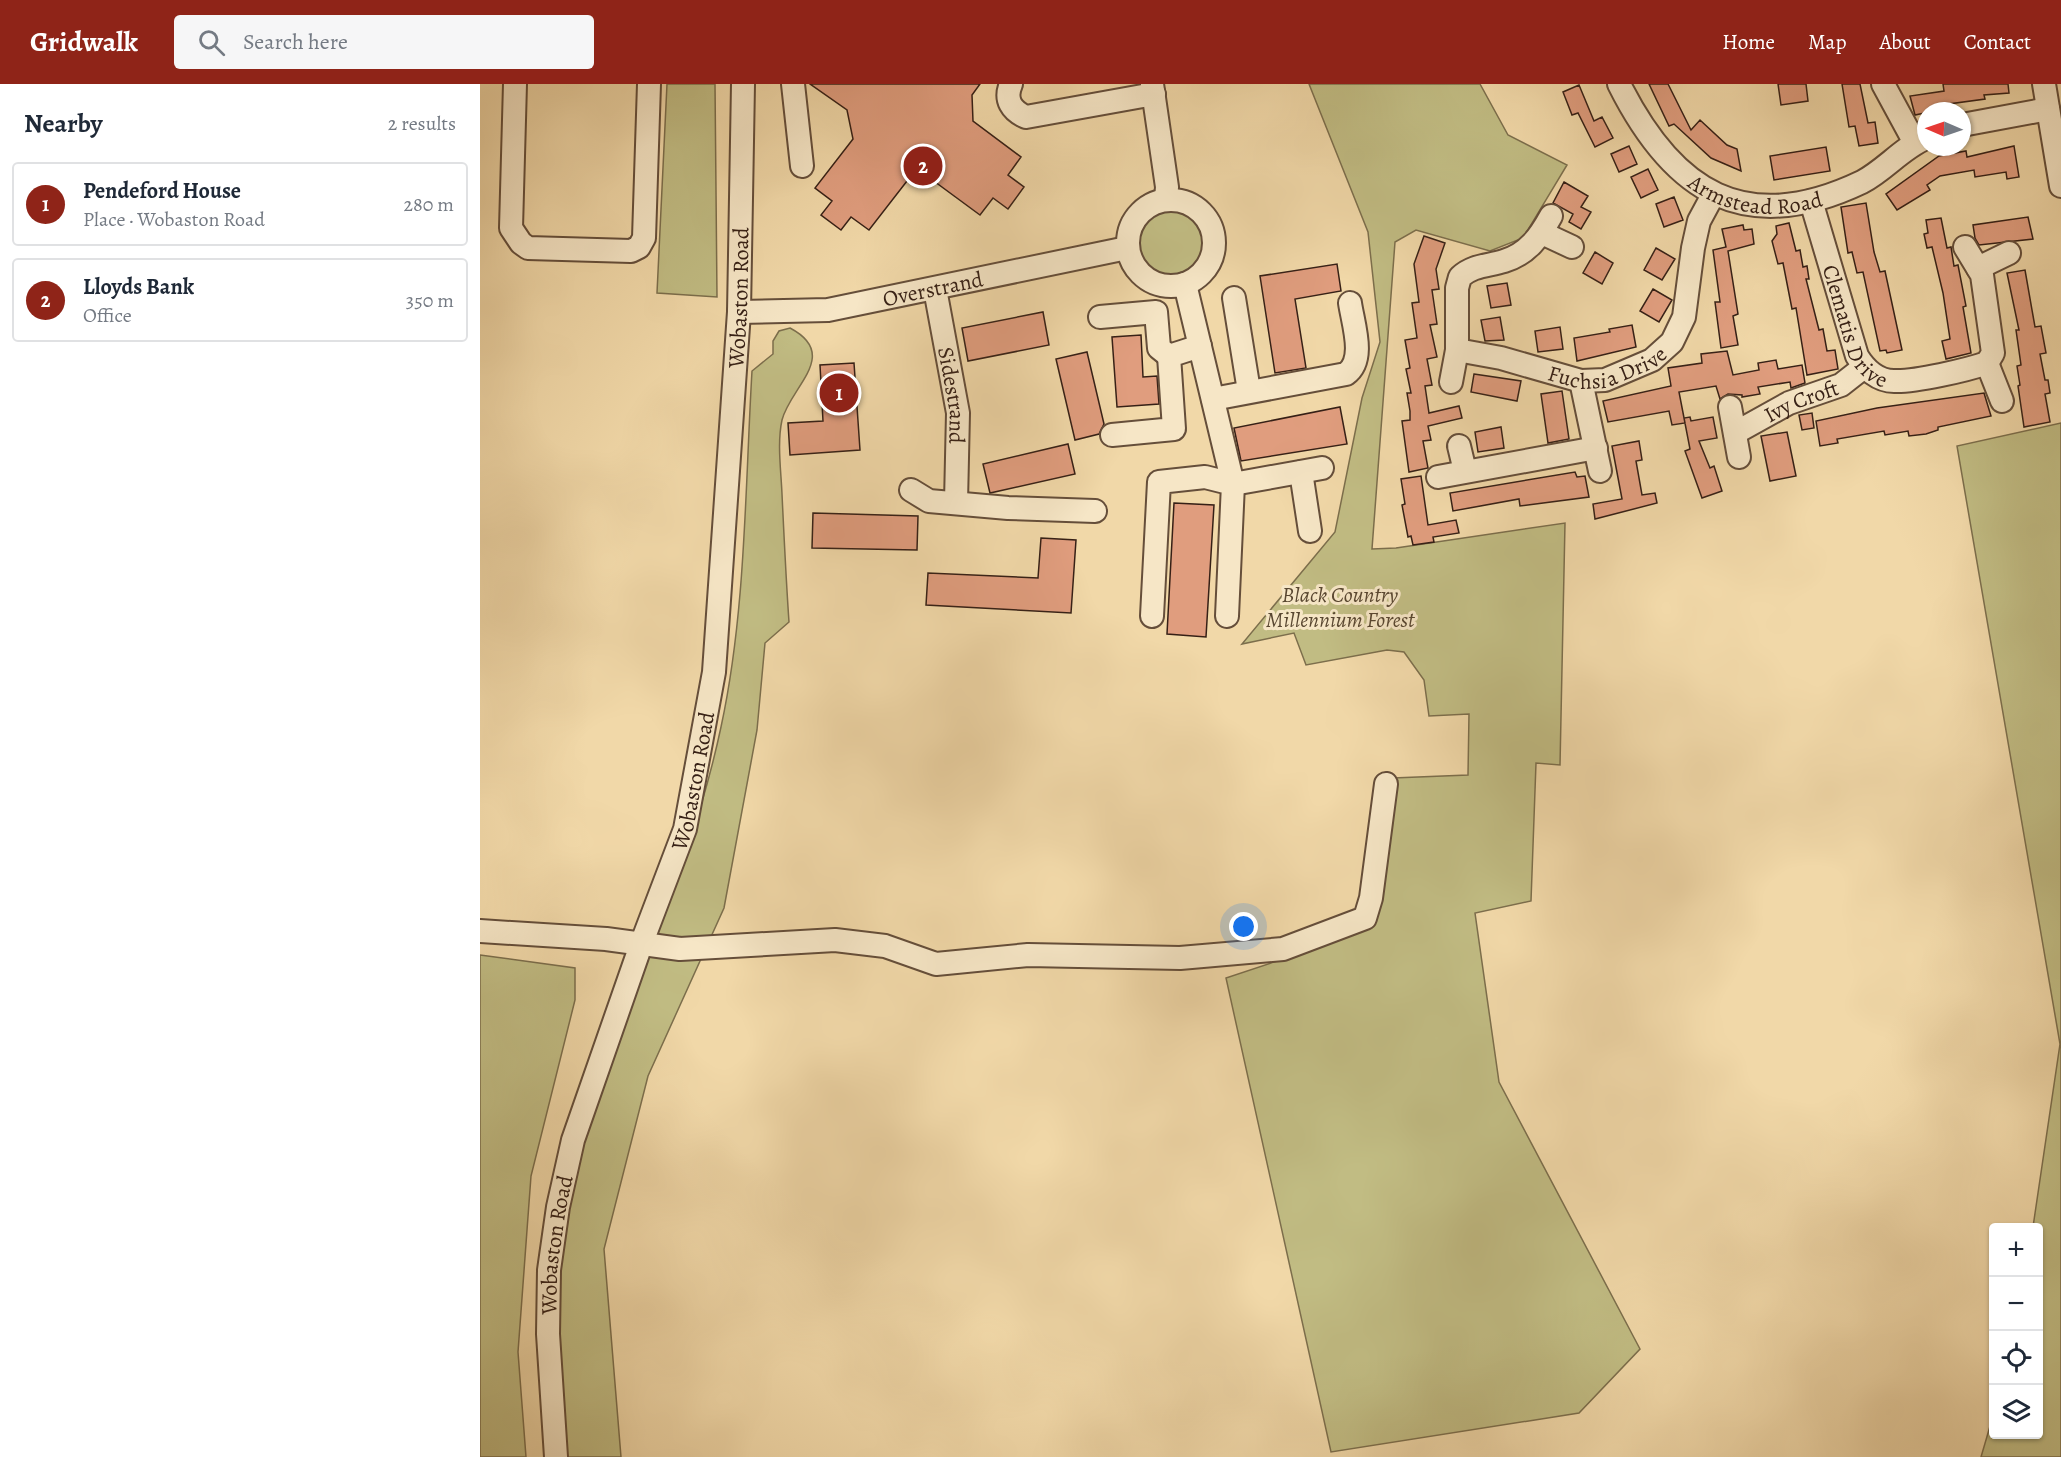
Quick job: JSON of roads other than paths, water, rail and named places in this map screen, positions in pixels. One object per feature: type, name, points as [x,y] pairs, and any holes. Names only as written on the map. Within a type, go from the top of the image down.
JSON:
[{"type":"street","points":[[516,84],[511,228],[520,243],[528,248],[631,251],[639,247],[644,238],[650,84]]},
{"type":"street","name":"Wobaston Road","points":[[556,1457],[548,1334],[549,1270],[558,1207],[573,1140],[642,942],[685,829],[714,672],[739,312],[743,84]]},
{"type":"street","points":[[793,84],[802,166]]},
{"type":"street","points":[[1011,84],[1008,91],[1010,104],[1015,112],[1026,117],[1153,89],[1167,187],[1166,199]]},
{"type":"street","name":"Armstead Road","points":[[1619,84],[1635,116],[1656,146],[1687,177],[1713,195],[1732,201],[1758,205],[1787,205],[1811,201],[1864,181],[1917,143]]},
{"type":"street","points":[[1883,84],[1917,134]]},
{"type":"street","points":[[2044,84],[2061,186]]},
{"type":"street","points":[[1971,123],[2048,109]]},
{"type":"street","name":"Fuchsia Drive","points":[[1456,350],[1501,358],[1581,381],[1605,380],[1652,360],[1672,342],[1684,317],[1699,221],[1713,195]]},
{"type":"street","points":[[1166,199],[1180,200],[1193,205],[1204,214],[1213,233],[1213,254],[1207,267],[1185,284],[1160,285],[1148,280],[1131,261],[1127,248],[1128,235],[1141,210],[1152,203],[1166,199]]},
{"type":"street","name":"Clematis Drive","points":[[1811,201],[1857,356],[1864,367],[1876,376],[1893,381],[1971,368],[1987,363]]},
{"type":"street","points":[[1451,382],[1456,350],[1457,288],[1460,277],[1481,265],[1505,261],[1524,251],[1547,224],[1572,247]]},
{"type":"street","name":"Overstrand","points":[[739,312],[828,310],[1127,248]]},
{"type":"street","points":[[1965,248],[1982,275],[1993,353],[1987,363],[2002,401]]},
{"type":"street","points":[[1978,268],[2009,253]]},
{"type":"street","points":[[1185,284],[1233,484],[1227,616]]},
{"type":"street","name":"Sidestrand","points":[[935,289],[958,413],[956,502]]},
{"type":"street","points":[[1234,298],[1249,391]]},
{"type":"street","points":[[1213,399],[1346,374],[1353,369],[1357,355],[1350,303]]},
{"type":"street","points":[[1100,317],[1156,312],[1160,348],[1169,356],[1174,429],[1112,435]]},
{"type":"street","points":[[1169,356],[1200,346]]},
{"type":"street","name":"Ivy Croft","points":[[1735,433],[1789,403],[1841,385],[1864,367]]},
{"type":"street","points":[[1581,381],[1600,471]]},
{"type":"street","name":"Ivy Croft","points":[[1730,407],[1739,457]]},
{"type":"street","points":[[1459,446],[1465,471]]},
{"type":"street","points":[[1438,477],[1596,448]]},
{"type":"street","points":[[1152,616],[1159,482],[1205,477],[1233,484],[1311,470],[1310,531]]},
{"type":"street","points":[[911,490],[929,501],[1008,508],[1095,511]]},
{"type":"street","points":[[480,931],[642,942],[680,949],[835,940],[885,946],[936,964],[1028,955],[1180,958],[1283,949],[1365,918],[1371,898],[1386,784]]},
{"type":"place","name":"Lloyds Bank","points":[[923,166]]},
{"type":"place","name":"Pendeford House","points":[[839,393]]},
{"type":"park label","name":"Black Country Millennium Forest","points":[[1340,606]]}]
